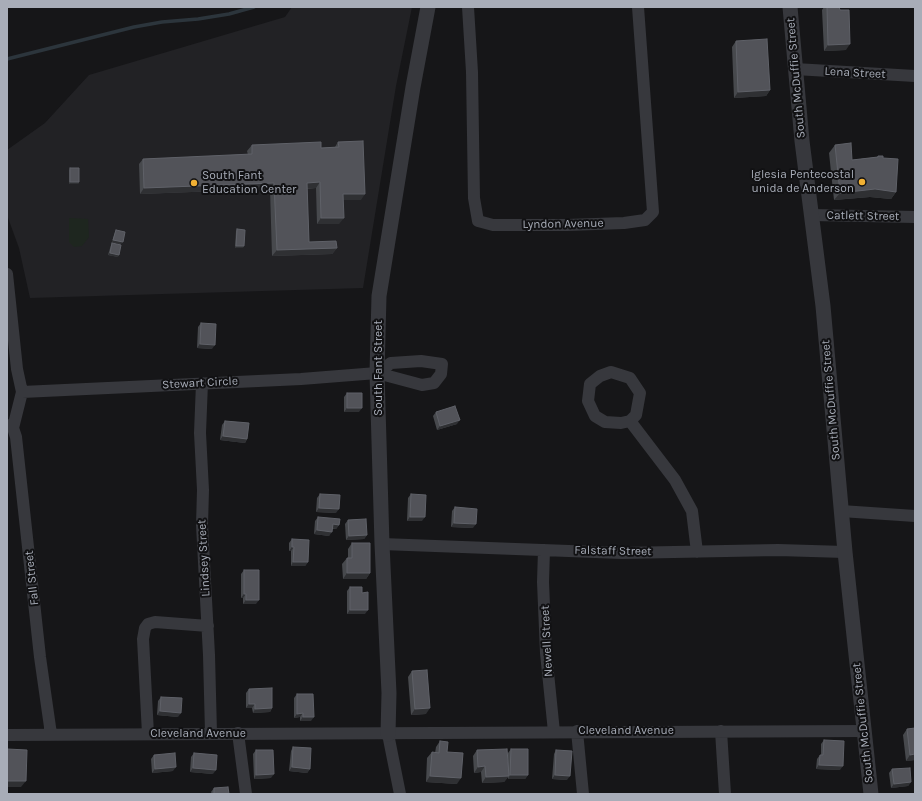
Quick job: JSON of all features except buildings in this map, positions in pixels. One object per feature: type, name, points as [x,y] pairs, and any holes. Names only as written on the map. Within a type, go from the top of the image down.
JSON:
[{"type":"street","name":"South Fant Street","points":[[388,734],[389,693],[382,544],[377,373],[379,296],[413,87],[428,7]]},
{"type":"street","name":"Lyndon Avenue","points":[[468,7],[472,72],[474,198],[478,221],[493,225],[624,223],[645,220],[653,212],[638,7]]},
{"type":"street","name":"South McDuffie Street","points":[[790,7],[795,69],[811,215],[823,306],[845,552],[871,794]]},
{"type":"street","name":"Lena Street","points":[[795,69],[915,76]]},
{"type":"street","name":"Catlett Street","points":[[811,215],[915,217]]},
{"type":"street","points":[[7,274],[17,369],[22,392]]},
{"type":"street","points":[[611,372],[630,378],[640,393],[636,415],[630,420],[621,423],[605,422],[595,416],[588,401],[590,384],[600,376],[611,372]]},
{"type":"street","name":"Stewart Circle","points":[[22,392],[301,379],[377,373]]},
{"type":"street","name":"Lindsey Street","points":[[202,383],[200,433],[203,490],[202,525],[208,626],[211,733]]},
{"type":"street","name":"Fall Street","points":[[22,392],[10,426],[51,734]]},
{"type":"street","points":[[630,420],[675,480],[692,511],[697,552]]},
{"type":"street","points":[[841,511],[915,516]]},
{"type":"street","name":"Falstaff Street","points":[[382,544],[622,553],[778,550],[845,552]]},
{"type":"street","name":"Newell Street","points":[[544,550],[546,653],[554,732]]},
{"type":"street","points":[[148,734],[143,639],[145,628],[148,624],[155,622],[208,626]]},
{"type":"street","points":[[577,731],[583,794]]},
{"type":"street","name":"Cleveland Avenue","points":[[7,735],[211,733],[388,734],[577,731],[864,731]]},
{"type":"street","points":[[721,731],[725,794]]},
{"type":"street","points":[[238,734],[246,794]]},
{"type":"street","points":[[388,734],[400,794]]},
{"type":"shaded area","name":"South Fant Education Center","points":[[292,7],[412,7],[396,86],[363,288],[30,298],[19,248],[7,215],[7,150],[45,123],[89,75],[285,17]]},
{"type":"shaded area","points":[[69,218],[88,219],[89,237],[82,246],[74,247],[69,242]]},
{"type":"waterway","points":[[7,59],[134,27],[229,14],[254,7]]},
{"type":"place","name":"Iglesia Pentecostal unida de Anderson","points":[[862,182]]},
{"type":"place","name":"South Fant Education Center","points":[[194,183]]}]
